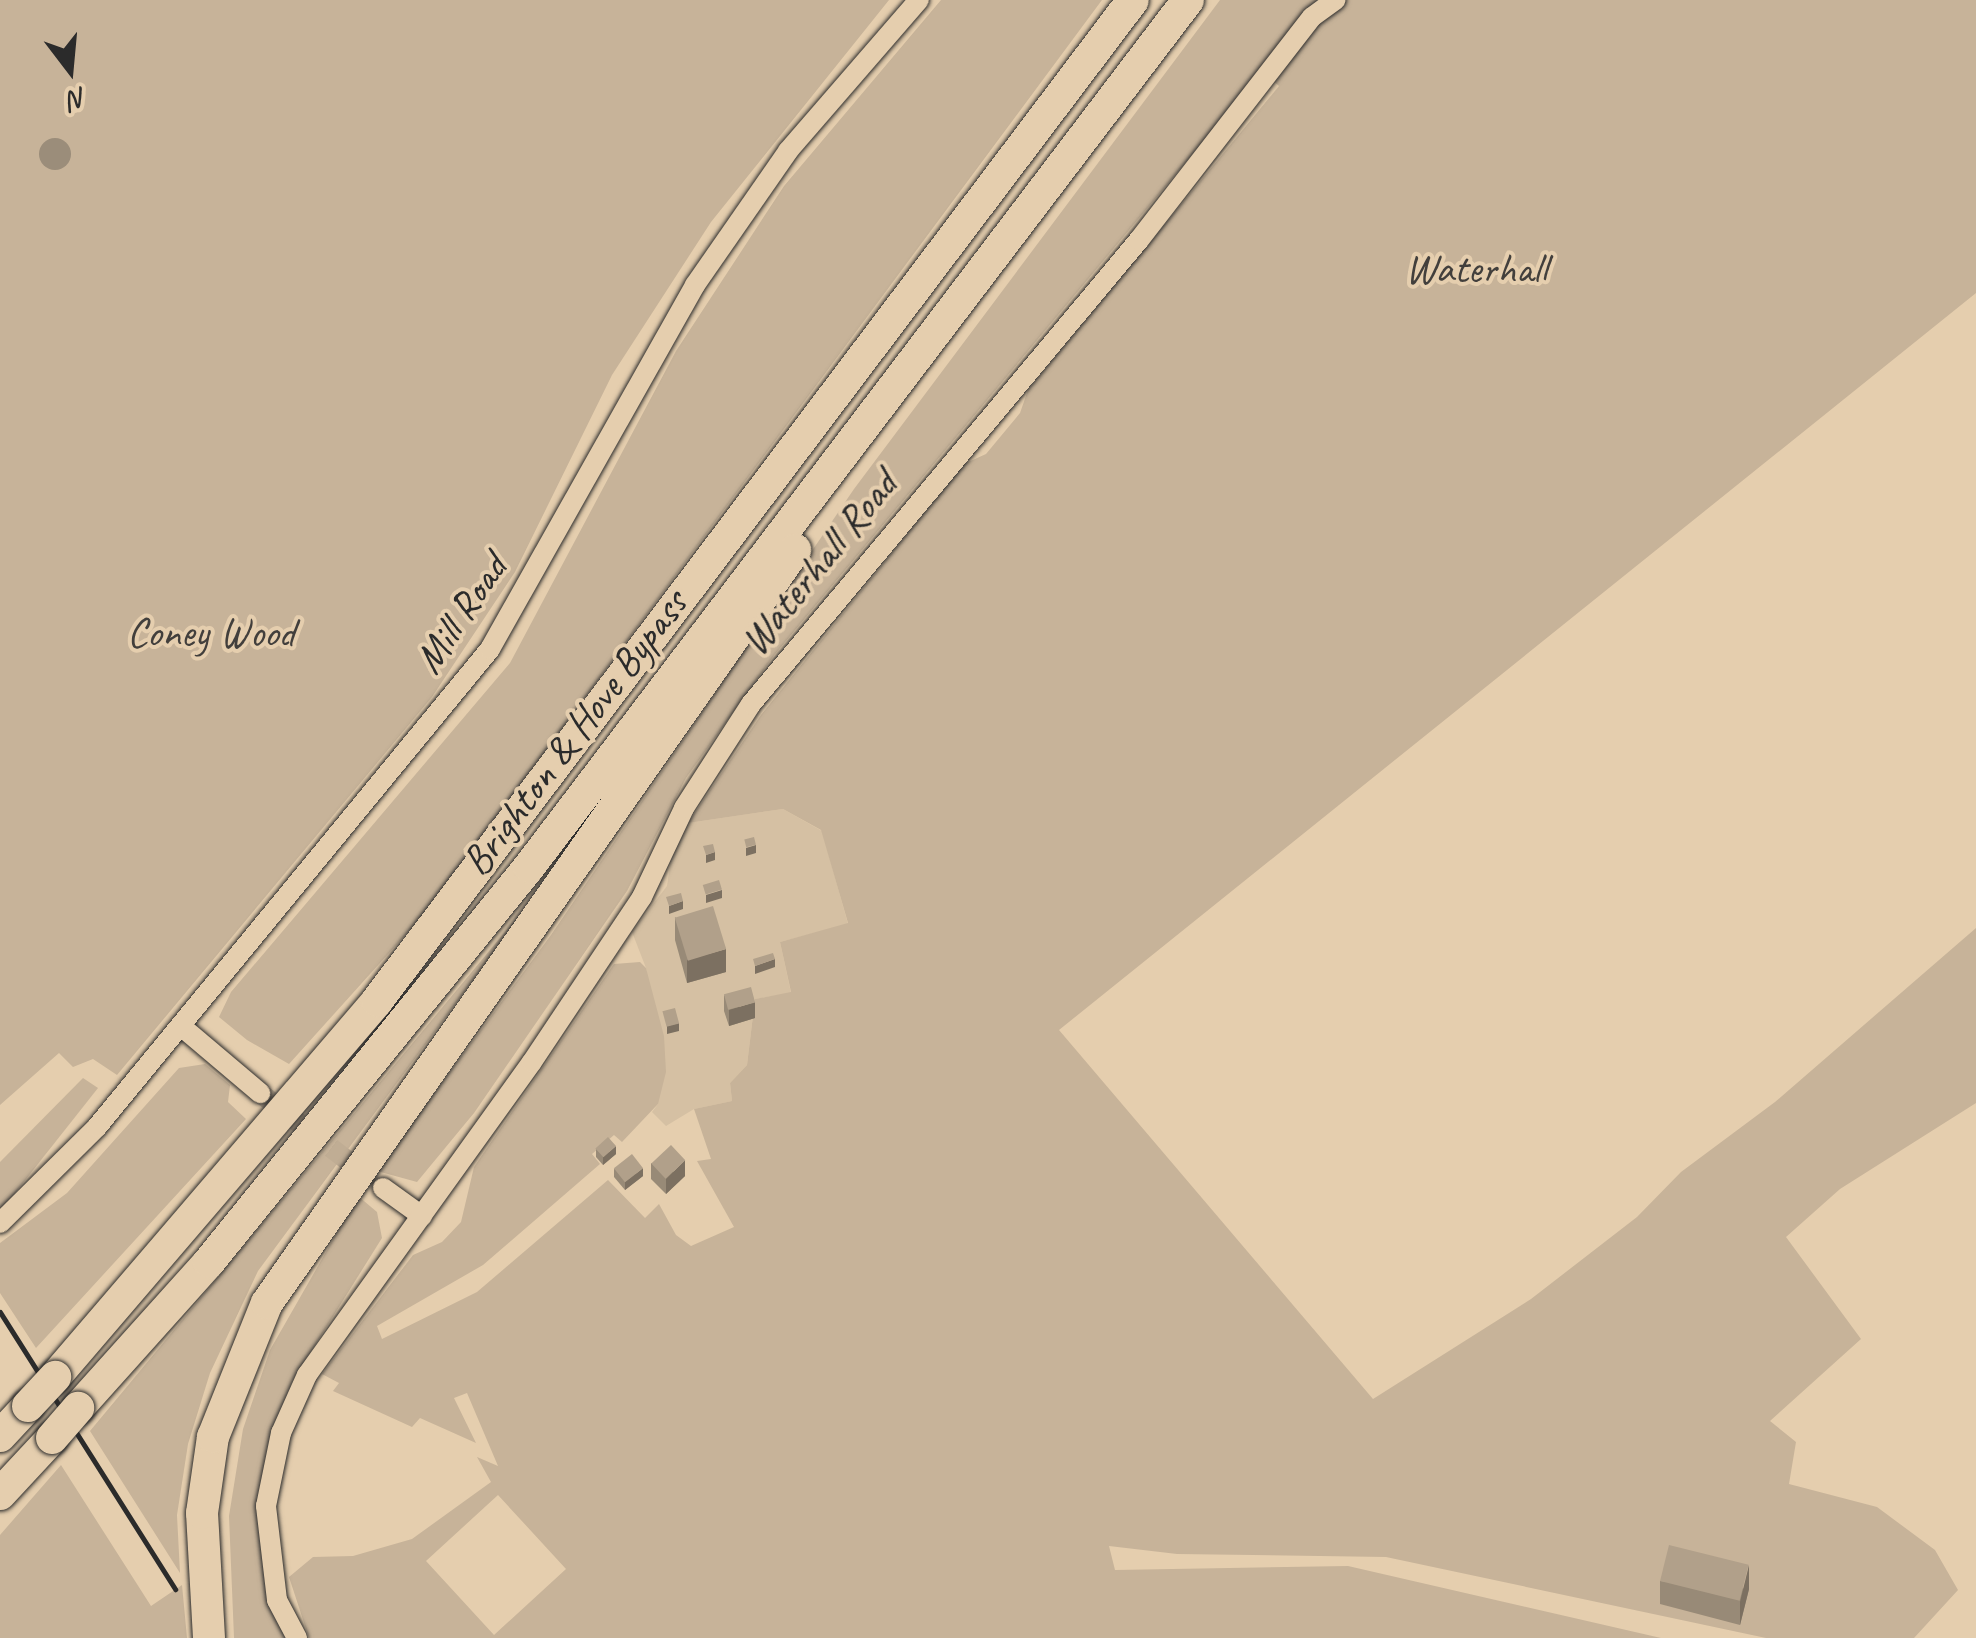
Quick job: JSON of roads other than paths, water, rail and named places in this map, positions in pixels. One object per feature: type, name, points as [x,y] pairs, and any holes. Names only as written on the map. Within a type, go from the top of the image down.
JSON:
[{"type":"highway","name":"Brighton & Hove Bypass","points":[[0,1436],[377,1001],[1132,0]]},
{"type":"highway","name":"Brighton & Hove Bypass","points":[[0,1494],[209,1262],[529,867],[868,426],[1188,0]]},
{"type":"highway","points":[[209,1638],[202,1513],[214,1437],[267,1303],[841,484],[868,426]]},
{"type":"street","name":"Mill Road","points":[[0,1223],[54,1175],[490,649],[696,285],[788,151],[918,0]]},
{"type":"street","name":"Waterhall Road","points":[[297,1638],[277,1600],[266,1506],[281,1433],[307,1375],[642,897],[684,808],[751,704],[1138,240],[1312,17],[1335,0]]},
{"type":"street","points":[[181,1026],[260,1093]]},
{"type":"street","points":[[383,1188],[422,1216]]},
{"type":"tunnel","points":[[260,1093],[366,1175]]},
{"type":"railway","points":[[0,1312],[175,1589]]},
{"type":"park label","name":"Waterhall","points":[[1476,269]]},
{"type":"park label","name":"Coney Wood","points":[[211,633]]}]
